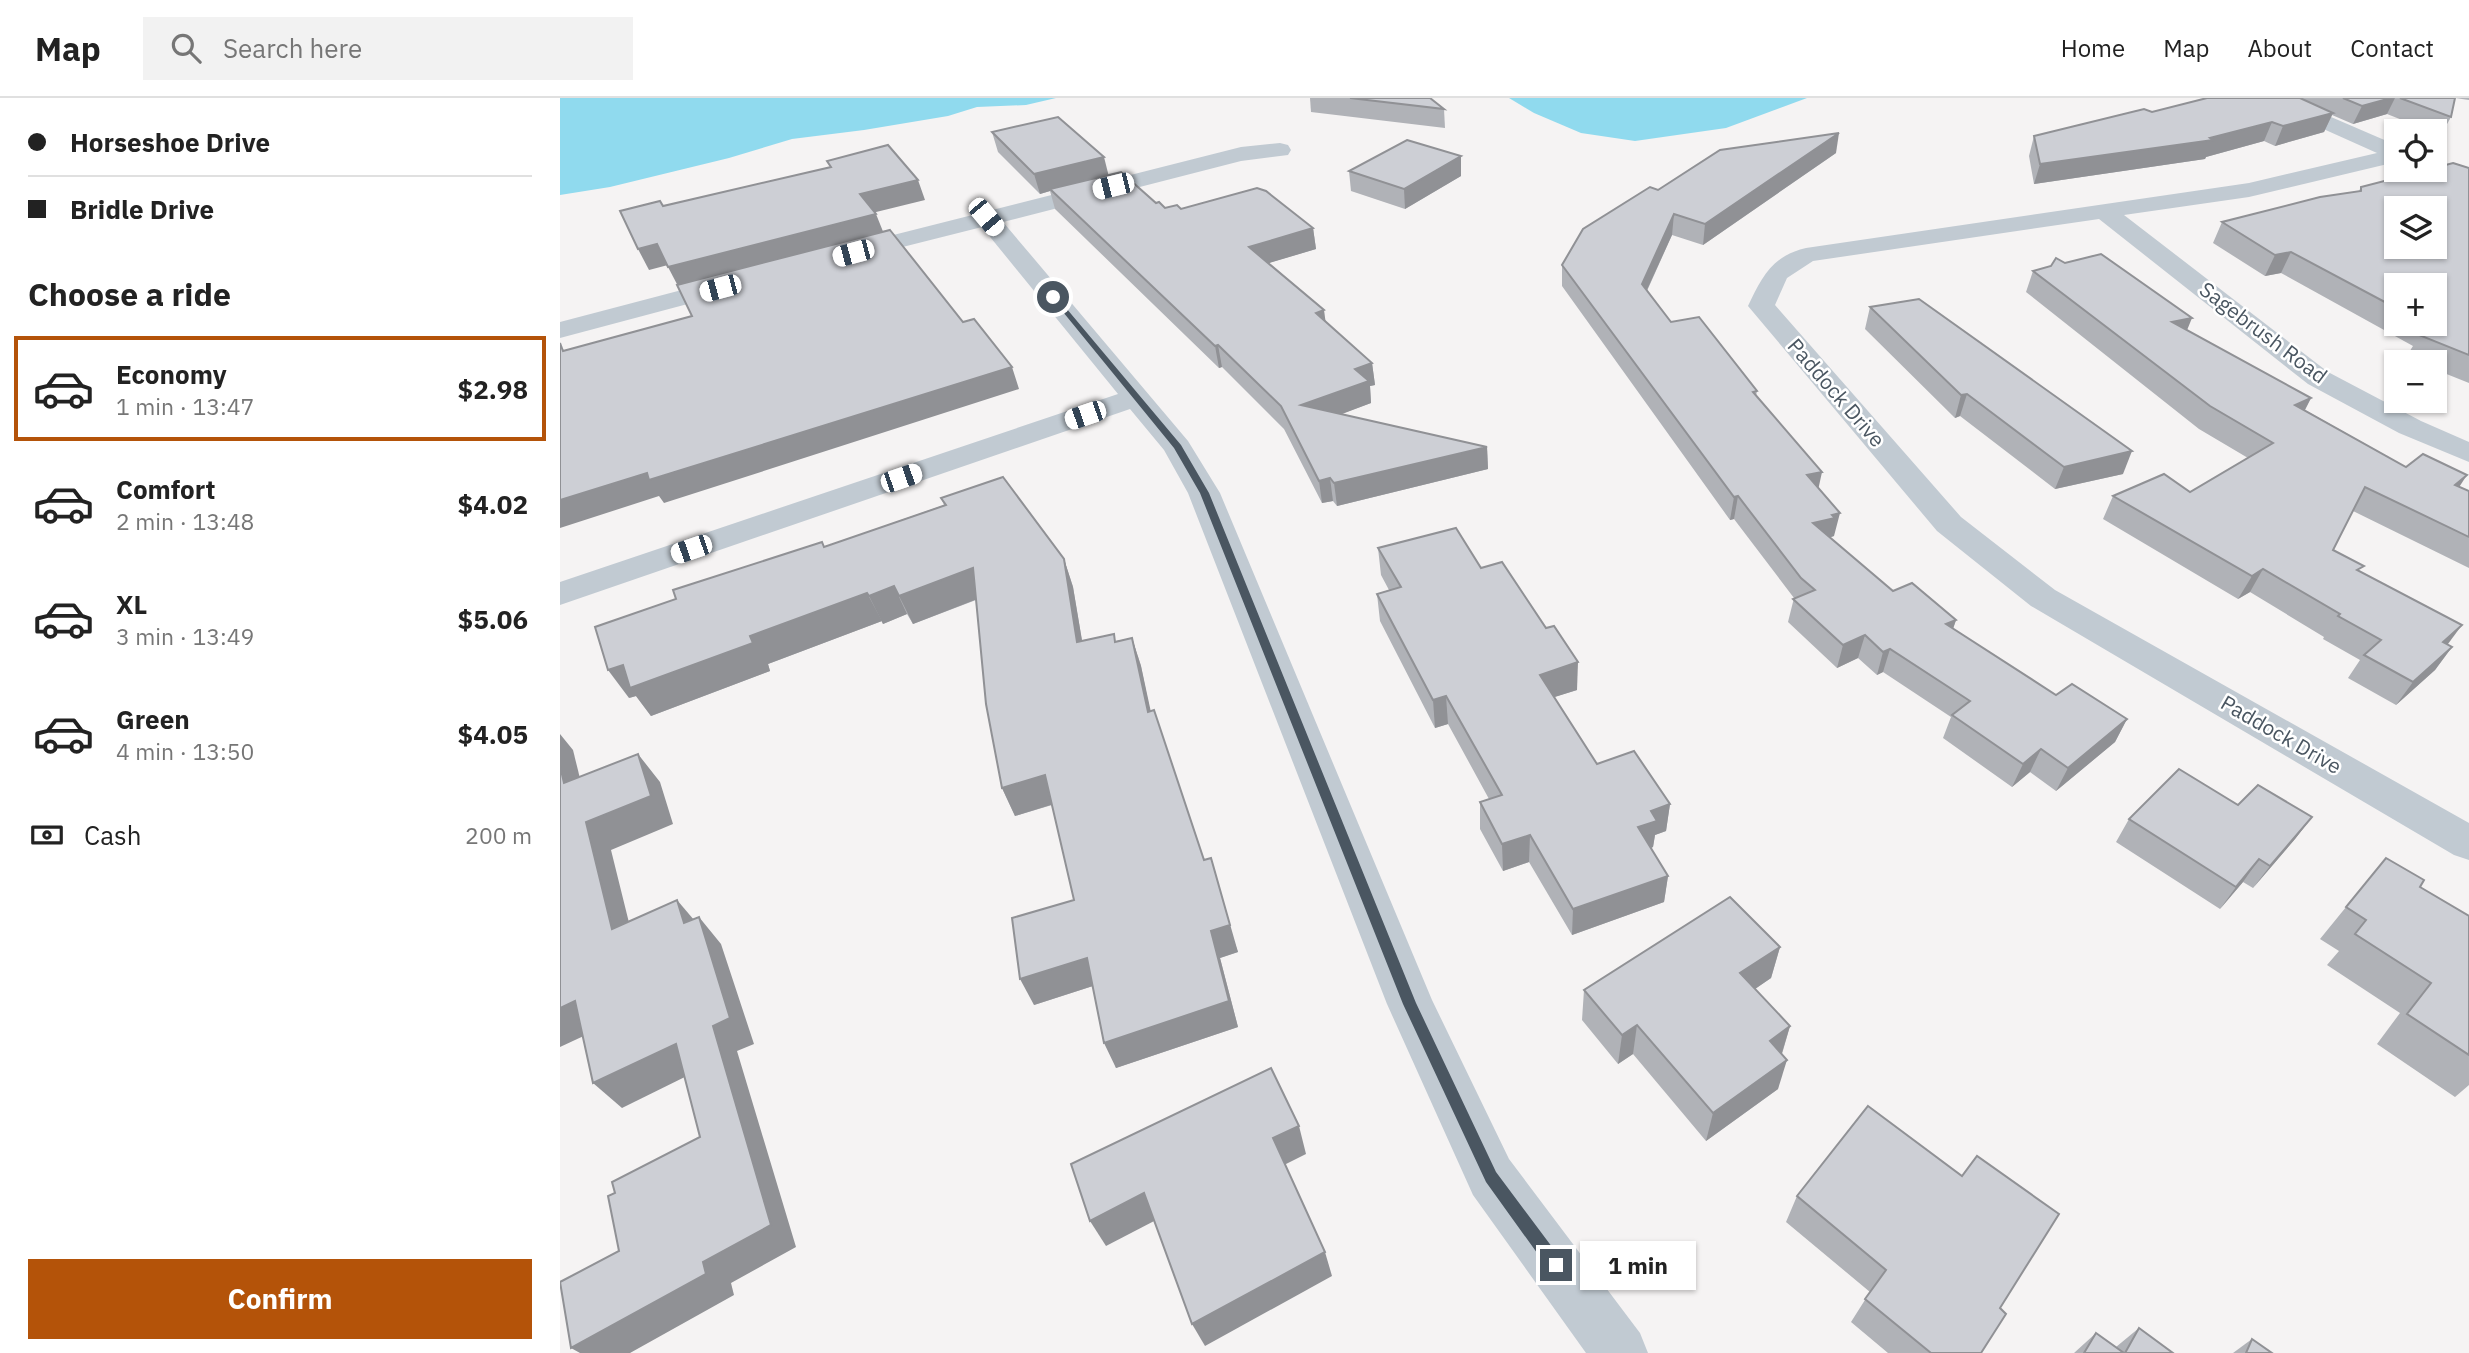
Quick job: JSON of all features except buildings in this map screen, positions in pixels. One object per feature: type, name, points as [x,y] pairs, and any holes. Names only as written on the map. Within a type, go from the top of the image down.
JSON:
[{"type":"street","points":[[2270,98],[2384,149]]},
{"type":"street","points":[[826,260],[1241,154],[1280,150]]},
{"type":"street","name":"Paddock Drive","points":[[2384,157],[2249,190],[1806,256],[1776,274],[1761,306],[1949,524],[2043,598],[2469,843]]},
{"type":"street","name":"Sagebrush Road","points":[[2106,213],[2318,378],[2410,427],[2469,453]]},
{"type":"street","points":[[986,217],[1177,447],[1204,493],[1410,1004],[1491,1177],[1620,1353]]},
{"type":"street","points":[[560,330],[760,277]]},
{"type":"street","points":[[560,594],[1137,397]]},
{"type":"water","points":[[560,98],[1056,98],[1026,105],[977,107],[948,116],[792,139],[729,158],[610,187],[560,195]]},
{"type":"water","points":[[1509,98],[1807,98],[1726,128],[1635,141],[1581,133],[1534,113]]},
{"type":"route","points":[[1053,297],[1177,447],[1204,493],[1410,1004],[1491,1177],[1556,1265]]}]
